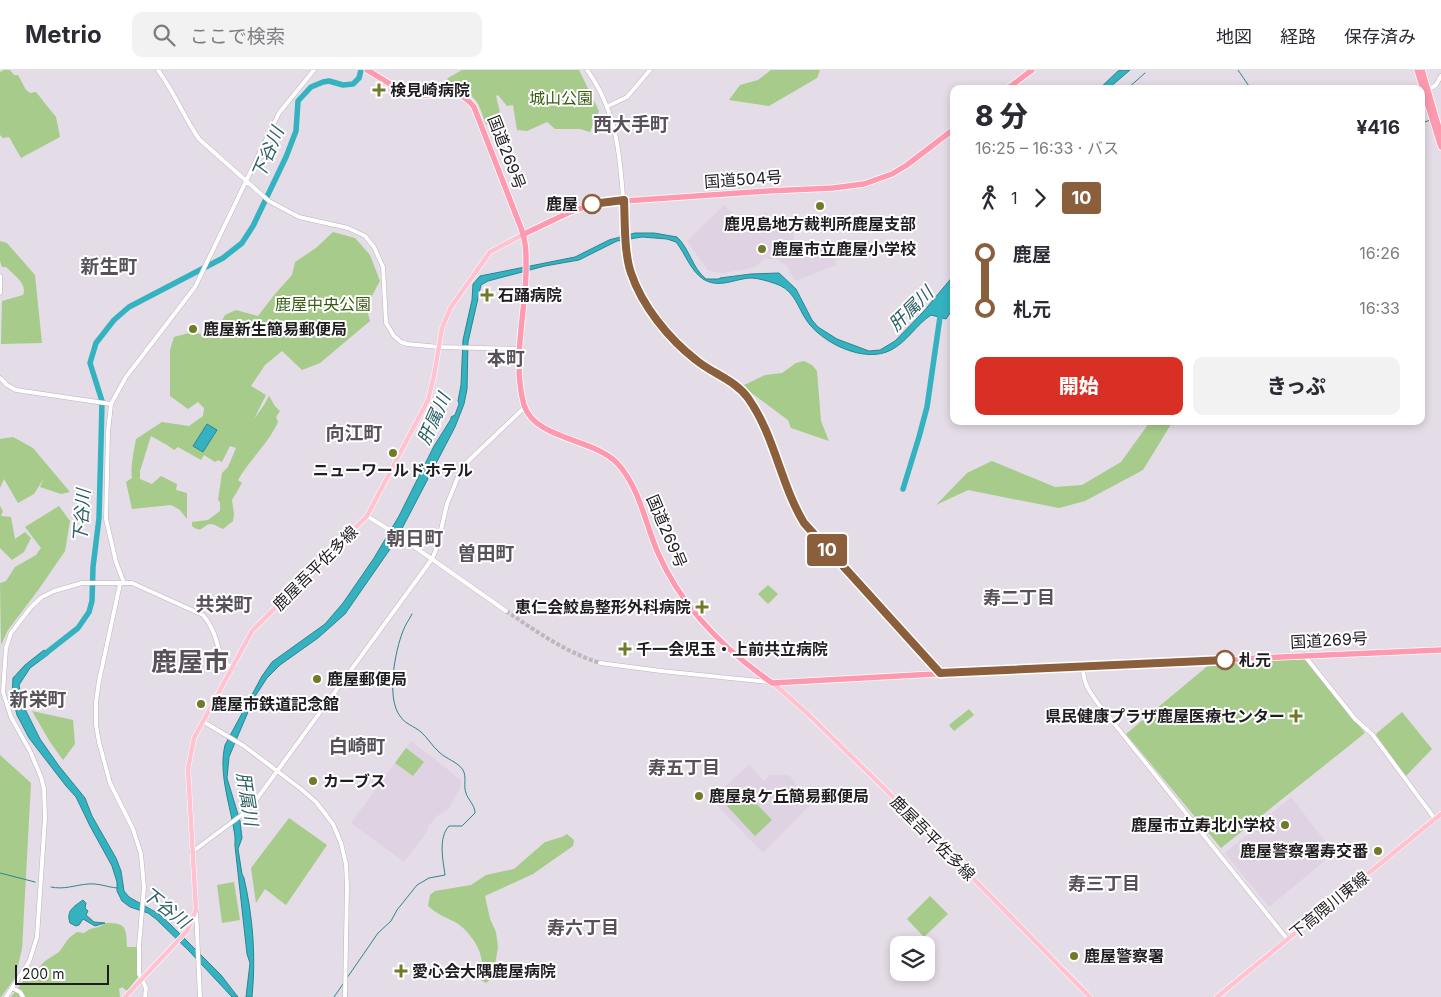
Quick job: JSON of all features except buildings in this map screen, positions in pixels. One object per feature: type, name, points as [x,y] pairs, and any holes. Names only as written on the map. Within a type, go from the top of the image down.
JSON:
[{"type":"highway","name":"国道269号","points":[[367,70],[410,94],[454,94],[469,100],[478,114],[524,234],[526,244],[526,276],[519,350],[525,407],[540,424],[552,433],[596,449],[616,462],[632,485],[659,556],[681,594],[721,642],[755,671],[772,682],[1083,668],[1304,655],[1441,650]]},
{"type":"highway","points":[[1012,85],[1032,70]]},
{"type":"highway","points":[[1418,70],[1423,85]]},
{"type":"highway","points":[[1422,70],[1428,90],[1428,101]]},
{"type":"highway","points":[[1425,92],[1441,147]]},
{"type":"highway","name":"国道504号","points":[[524,234],[592,204],[624,200],[833,188],[864,184],[892,174],[907,165],[950,132]]},
{"type":"main road","name":"鹿屋吾平佐多線","points":[[125,997],[187,931],[196,910],[188,769],[194,738],[252,631],[367,516],[428,400],[446,315],[490,252],[524,234]]},
{"type":"main road","name":"鹿屋吾平佐多線","points":[[772,682],[808,714],[885,789],[1090,997]]},
{"type":"main road","name":"下高隈川東線","points":[[1217,997],[1441,814]]},
{"type":"street","points":[[158,70],[199,139],[269,201],[299,217],[348,228],[365,236],[374,247],[384,268],[386,323],[389,330],[401,342],[439,347],[519,350]]},
{"type":"street","points":[[145,997],[146,988],[139,974],[138,946],[144,900],[143,870],[138,842],[110,783],[96,724],[96,702],[99,681],[122,583],[106,519],[108,432],[111,404],[126,377],[195,287],[279,114],[314,70]]},
{"type":"street","points":[[587,70],[597,84],[608,106],[622,168],[626,242],[630,271],[651,311],[672,338],[697,361],[742,390],[764,424],[795,507],[804,523],[940,673]]},
{"type":"street","points":[[608,106],[627,97],[650,70]]},
{"type":"street","points":[[1428,90],[1436,85],[1441,76]]},
{"type":"street","points":[[0,276],[0,293]]},
{"type":"street","points":[[0,378],[16,390],[111,404]]},
{"type":"street","points":[[192,852],[248,810],[432,559],[437,547],[446,504],[462,467],[525,407]]},
{"type":"street","points":[[367,516],[388,528],[506,611]]},
{"type":"street","points":[[6,997],[29,962],[36,937],[45,803],[44,789],[37,765],[5,702],[3,679],[6,648],[15,627],[36,602],[54,591],[75,584],[89,582],[137,585],[203,615],[209,622],[216,637],[222,661],[233,668]]},
{"type":"street","points":[[1304,655],[1350,712],[1372,734],[1435,819]]},
{"type":"street","points":[[600,662],[772,682]]},
{"type":"street","points":[[1083,668],[1084,681],[1089,692],[1288,939]]},
{"type":"street","points":[[752,680],[755,671]]},
{"type":"street","points":[[204,722],[239,743],[316,802],[333,824],[341,843],[346,864],[345,997]]},
{"type":"street","points":[[196,910],[200,997]]},
{"type":"street","points":[[12,988],[20,992],[23,997]]},
{"type":"shaded area","name":"鹿屋市立鹿屋小学校","points":[[724,205],[745,229],[765,212],[780,226],[793,226],[794,242],[831,242],[831,256],[835,259],[836,265],[795,281],[787,266],[776,259],[765,259],[754,267],[747,269],[722,273],[708,270],[687,241]]},
{"type":"shaded area","points":[[411,741],[461,780],[461,787],[448,810],[437,816],[431,823],[427,832],[404,862],[351,823]]},
{"type":"shaded area","points":[[749,765],[764,781],[769,775],[788,775],[810,805],[763,853],[711,799]]},
{"type":"shaded area","name":"鹿屋市立寿北小学校","points":[[1291,797],[1334,853],[1269,907],[1225,853]]},
{"type":"green space","points":[[10,70],[14,75],[18,75],[26,90],[30,93],[36,92],[56,117],[60,137],[21,158],[9,137],[3,138],[0,135],[0,72]]},
{"type":"green space","name":"城山公園","points":[[462,70],[579,70],[599,111],[590,132],[580,129],[555,129],[547,122],[527,131],[517,130],[513,105],[507,106],[498,95],[496,96],[502,121],[486,125],[477,102],[469,94],[444,89],[448,78]]},
{"type":"green space","points":[[771,70],[820,70],[817,78],[769,106],[729,100],[740,85],[758,80]]},
{"type":"green space","name":"鹿屋中央公園","points":[[333,232],[355,238],[370,255],[380,281],[366,307],[370,321],[320,363],[302,370],[282,351],[265,365],[251,386],[266,395],[254,419],[269,396],[280,411],[276,417],[278,422],[238,480],[242,483],[232,500],[233,521],[223,529],[212,524],[200,529],[192,526],[192,522],[208,520],[220,511],[220,502],[218,500],[222,473],[228,467],[236,448],[230,446],[222,462],[218,460],[215,462],[204,455],[201,460],[178,447],[174,450],[151,436],[140,471],[140,479],[152,484],[161,476],[177,484],[176,490],[187,493],[187,519],[180,510],[171,505],[132,509],[126,482],[132,478],[136,439],[162,422],[189,426],[203,416],[204,408],[198,402],[188,409],[170,396],[170,350],[174,337],[193,332],[207,336],[215,334],[225,315],[236,310],[258,316],[292,275],[295,262],[316,248]]},
{"type":"green space","points":[[0,241],[7,243],[35,275],[42,343],[1,344],[2,301],[23,295],[24,291],[19,279],[6,267],[2,267],[0,261]]},
{"type":"green space","points":[[804,361],[812,365],[817,371],[821,421],[829,441],[791,428],[788,420],[742,386],[765,375],[782,373],[796,363]]},
{"type":"green space","points":[[1171,425],[1143,470],[1085,501],[1059,508],[968,490],[936,505],[967,473],[992,461],[1055,487],[1082,485],[1121,462],[1147,426]]},
{"type":"green space","points":[[13,437],[33,448],[70,492],[61,494],[40,487],[44,478],[34,494],[18,503],[4,479],[0,488],[0,439]]},
{"type":"green space","points":[[0,506],[3,511],[1,516],[11,517],[15,539],[25,532],[31,538],[24,552],[12,560],[0,548]]},
{"type":"green space","points":[[59,506],[70,521],[65,551],[8,630],[1,645],[0,583],[6,581],[15,567],[36,555],[41,548],[25,527]]},
{"type":"green space","points":[[768,585],[778,594],[768,604],[758,594]]},
{"type":"green space","points":[[1303,657],[1365,733],[1221,848],[1126,734],[1210,664]]},
{"type":"green space","points":[[969,709],[974,715],[954,731],[949,725]]},
{"type":"green space","points":[[32,711],[73,720],[75,744],[63,760],[50,742]]},
{"type":"green space","points":[[1402,712],[1432,749],[1406,776],[1376,735]]},
{"type":"green space","points":[[406,748],[424,762],[413,776],[395,763]]},
{"type":"green space","points":[[0,755],[31,783],[22,949],[15,978],[1,997],[0,997]]},
{"type":"green space","points":[[740,792],[745,796],[747,794],[772,820],[755,836],[726,805]]},
{"type":"green space","points":[[289,818],[327,845],[286,905],[265,889],[256,903],[251,868]]},
{"type":"green space","points":[[567,834],[574,840],[573,846],[533,874],[485,896],[490,919],[496,932],[498,947],[493,977],[486,983],[481,980],[482,960],[475,942],[459,925],[428,906],[430,895],[435,891],[471,885],[486,875],[514,869],[545,842]]},
{"type":"green space","points":[[234,882],[240,920],[222,923],[217,885]]},
{"type":"green space","points":[[930,896],[948,914],[925,936],[907,919]]},
{"type":"green space","points":[[106,923],[122,926],[126,935],[127,947],[137,947],[139,976],[127,991],[122,987],[119,989],[120,997],[11,997],[26,977],[33,974],[45,961],[59,952],[69,938],[77,932],[84,933]]},
{"type":"water","points":[[1130,70],[1113,85],[1103,85],[1118,71]]},
{"type":"water","points":[[635,233],[654,233],[677,237],[701,275],[706,279],[779,273],[796,289],[812,320],[818,327],[837,339],[869,351],[880,350],[895,341],[950,280],[950,313],[946,319],[931,315],[902,343],[891,350],[881,354],[857,353],[833,344],[823,337],[807,321],[793,296],[779,285],[761,279],[750,278],[721,283],[709,282],[698,275],[676,242],[667,239],[642,237],[617,241],[579,260],[545,266],[488,281],[481,285],[468,342],[467,389],[464,404],[455,427],[395,542],[345,614],[318,638],[280,665],[267,678],[254,698],[229,757],[227,778],[240,821],[242,838],[238,849],[250,908],[253,937],[252,997],[246,997],[250,963],[247,954],[235,837],[224,779],[223,756],[225,745],[262,676],[272,662],[325,624],[343,603],[374,558],[399,516],[434,446],[451,417],[455,415],[459,404],[463,340],[472,300],[473,284],[480,276],[575,257],[609,240]]},
{"type":"water","points":[[207,424],[217,430],[203,452],[193,446]]},
{"type":"water","points":[[44,650],[49,654],[30,668],[19,685],[22,703],[40,739],[85,798],[92,816],[116,858],[121,871],[124,891],[129,897],[159,914],[170,924],[221,975],[238,997],[232,997],[156,919],[148,913],[130,907],[122,901],[117,891],[117,882],[112,866],[76,797],[29,738],[17,715],[12,695],[13,678],[25,665]]},
{"type":"water","points":[[83,900],[88,911],[86,915],[94,922],[105,923],[95,926],[83,919],[76,926],[70,923],[70,912],[73,907]]},
{"type":"waterway","name":"下谷川","points":[[41,657],[78,628],[89,612],[92,601],[93,567],[99,518],[102,401],[90,363],[96,343],[114,320],[129,307],[223,258],[242,243],[253,226],[286,157],[296,131],[298,101],[311,87],[323,82],[329,81],[343,85],[353,84],[359,78],[361,70]]},
{"type":"waterway","points":[[1238,70],[1248,85]]},
{"type":"waterway","points":[[1132,85],[1145,73]]},
{"type":"waterway","points":[[1425,122],[1431,120]]},
{"type":"waterway","points":[[903,489],[927,407],[941,310]]},
{"type":"waterway","points":[[347,978],[378,933],[391,921],[397,910],[417,885],[429,878],[445,875],[442,856],[443,837],[449,826],[462,826],[475,813],[465,790],[463,770],[439,752],[421,732],[404,721],[396,708],[393,698],[393,674],[397,650],[403,631],[412,614]]},
{"type":"waterway","points":[[0,873],[35,882]]},
{"type":"waterway","points":[[51,887],[65,888],[92,884],[117,888]]},
{"type":"waterway","points":[[334,997],[343,984]]},
{"type":"tunnel","points":[[506,611],[563,647],[600,663]]},
{"type":"bus line","name":"10","points":[[592,204],[624,200],[626,242],[630,271],[651,311],[672,338],[697,361],[742,390],[764,424],[795,507],[808,529],[940,673],[1083,668],[1225,660]]},
{"type":"place","name":"検見崎病院","points":[[379,90]]},
{"type":"place","name":"鹿屋","points":[[592,204]]},
{"type":"place","name":"鹿児島地方裁判所鹿屋支部","points":[[820,206]]},
{"type":"place","name":"鹿屋市立鹿屋小学校","points":[[762,249]]},
{"type":"place","name":"石踊病院","points":[[487,295]]},
{"type":"place","name":"鹿屋新生簡易郵便局","points":[[193,329]]},
{"type":"place","name":"ニューワールドホテル","points":[[393,453]]},
{"type":"place","name":"恵仁会鮫島整形外科病院","points":[[702,607]]},
{"type":"place","name":"千一会児玉・上前共立病院","points":[[625,649]]},
{"type":"place","name":"札元","points":[[1225,660]]},
{"type":"place","name":"鹿屋郵便局","points":[[317,679]]},
{"type":"place","name":"鹿屋市鉄道記念館","points":[[201,704]]},
{"type":"place","name":"県民健康プラザ鹿屋医療センター","points":[[1296,716]]},
{"type":"place","name":"カーブス","points":[[313,781]]},
{"type":"place","name":"鹿屋泉ケ丘簡易郵便局","points":[[699,796]]},
{"type":"place","name":"鹿屋市立寿北小学校","points":[[1285,825]]},
{"type":"place","name":"鹿屋警察署寿交番","points":[[1378,851]]},
{"type":"place","name":"鹿屋警察署","points":[[1074,956]]},
{"type":"place","name":"愛心会大隅鹿屋病院","points":[[401,971]]},
{"type":"district","name":"西大手町","points":[[631,124]]},
{"type":"district","name":"新生町","points":[[109,266]]},
{"type":"district","name":"本町","points":[[506,358]]},
{"type":"district","name":"向江町","points":[[354,433]]},
{"type":"district","name":"朝日町","points":[[415,538]]},
{"type":"district","name":"曽田町","points":[[486,553]]},
{"type":"district","name":"寿二丁目","points":[[1019,598]]},
{"type":"district","name":"共栄町","points":[[224,604]]},
{"type":"district","name":"鹿屋市","points":[[190,662]]},
{"type":"district","name":"新栄町","points":[[38,699]]},
{"type":"district","name":"白崎町","points":[[357,746]]},
{"type":"district","name":"寿五丁目","points":[[684,768]]},
{"type":"district","name":"寿三丁目","points":[[1104,884]]},
{"type":"district","name":"寿六丁目","points":[[583,928]]},
{"type":"water label","name":"肝属川","points":[[911,309]]},
{"type":"water label","name":"肝属川","points":[[434,419]]},
{"type":"water label","name":"肝属川","points":[[247,799]]}]
